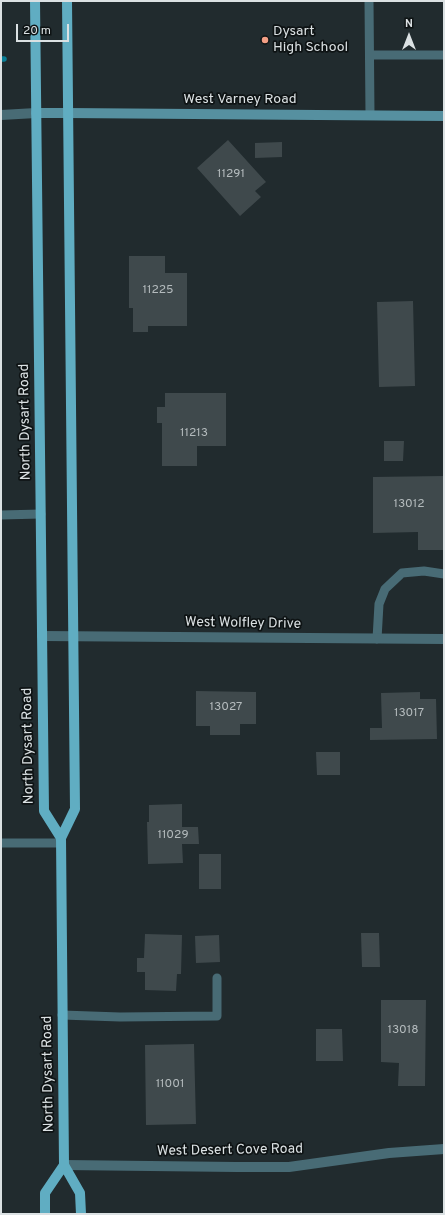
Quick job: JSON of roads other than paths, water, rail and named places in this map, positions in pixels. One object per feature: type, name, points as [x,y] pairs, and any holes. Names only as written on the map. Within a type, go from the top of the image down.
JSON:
[{"type":"main road","name":"North Dysart Road","points":[[35,1],[44,811],[60,840]]},
{"type":"main road","name":"North Dysart Road","points":[[67,1],[75,809],[60,840],[62,1015],[64,1165],[80,1193],[81,1214]]},
{"type":"main road","points":[[45,1214],[45,1193],[64,1165]]},
{"type":"street","name":"West Varney Road","points":[[36,114],[444,116]]},
{"type":"street","points":[[1,115],[36,114]]},
{"type":"street","name":"West Wolfley Drive","points":[[42,636],[444,639]]},
{"type":"street","name":"West Desert Cove Road","points":[[64,1165],[236,1168],[289,1167],[389,1153],[444,1149]]},
{"type":"lane","points":[[370,1],[370,115]]},
{"type":"lane","points":[[370,55],[444,55]]},
{"type":"lane","points":[[1,515],[41,514]]},
{"type":"lane","points":[[377,639],[379,604],[385,589],[402,573],[424,571],[444,574]]},
{"type":"lane","points":[[1,843],[60,840]]},
{"type":"lane","points":[[62,1015],[120,1017],[217,1016],[217,978]]},
{"type":"place","name":"Dysart High School","points":[[265,40]]}]
